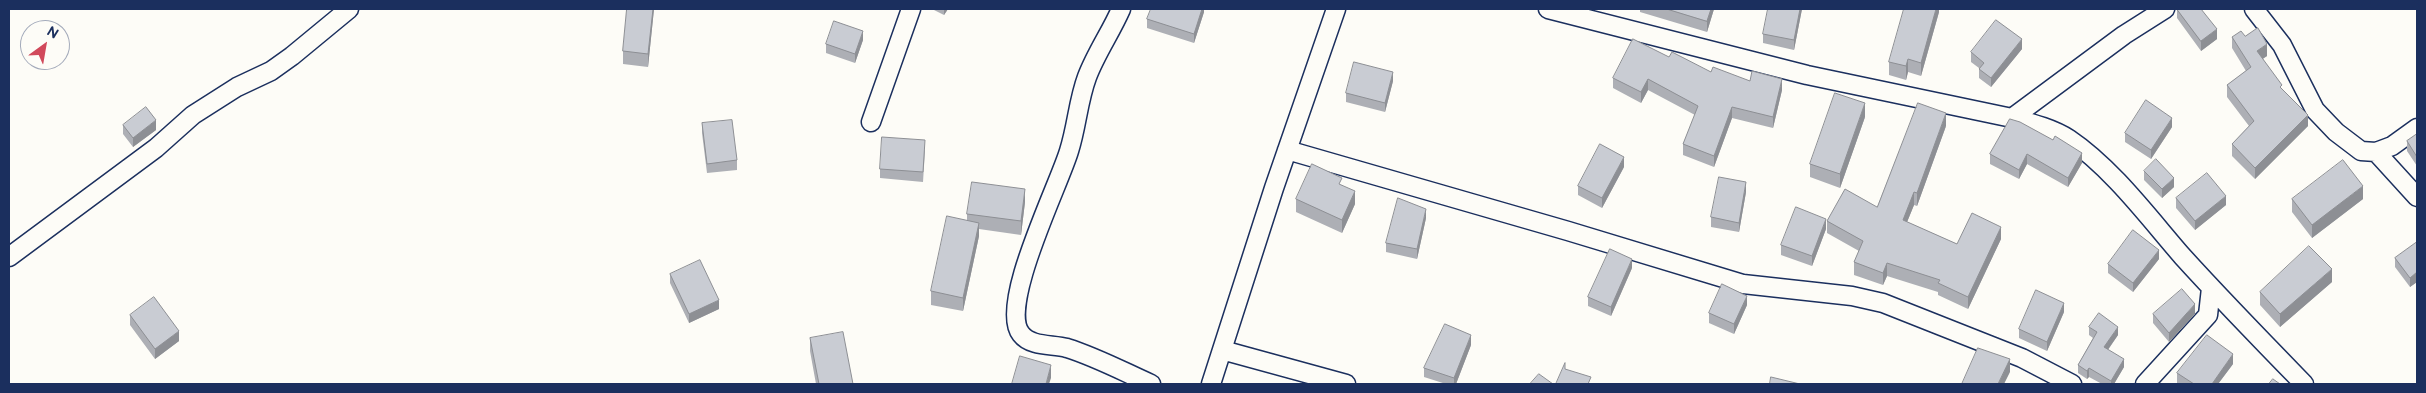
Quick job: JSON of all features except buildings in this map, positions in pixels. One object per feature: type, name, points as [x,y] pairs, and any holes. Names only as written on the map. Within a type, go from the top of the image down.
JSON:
[{"type":"street","points":[[9,257],[156,148],[193,115],[237,86],[271,71],[348,9]]},
{"type":"street","points":[[871,122],[911,9]]},
{"type":"street","points":[[1121,9],[1095,56],[1081,93],[1070,150],[1022,274],[1017,296],[1016,320],[1020,333],[1029,342],[1067,348],[1151,384]]},
{"type":"street","points":[[1211,384],[1287,150],[1336,9]]},
{"type":"street","points":[[1548,9],[1807,75],[2012,118],[2041,126],[2067,138],[2086,151],[2128,194],[2211,288],[2304,384]]},
{"type":"street","points":[[2012,118],[2124,35],[2165,9]]},
{"type":"street","points":[[2254,9],[2282,45],[2315,110],[2336,132],[2361,151],[2376,152],[2392,146],[2417,128]]},
{"type":"street","points":[[1287,150],[1559,228],[1742,284],[1852,296],[1883,303],[2022,358],[2072,384]]},
{"type":"street","points":[[2376,152],[2417,197]]},
{"type":"street","points":[[2145,384],[2208,315],[2211,288]]},
{"type":"street","points":[[1222,350],[1346,384]]}]
